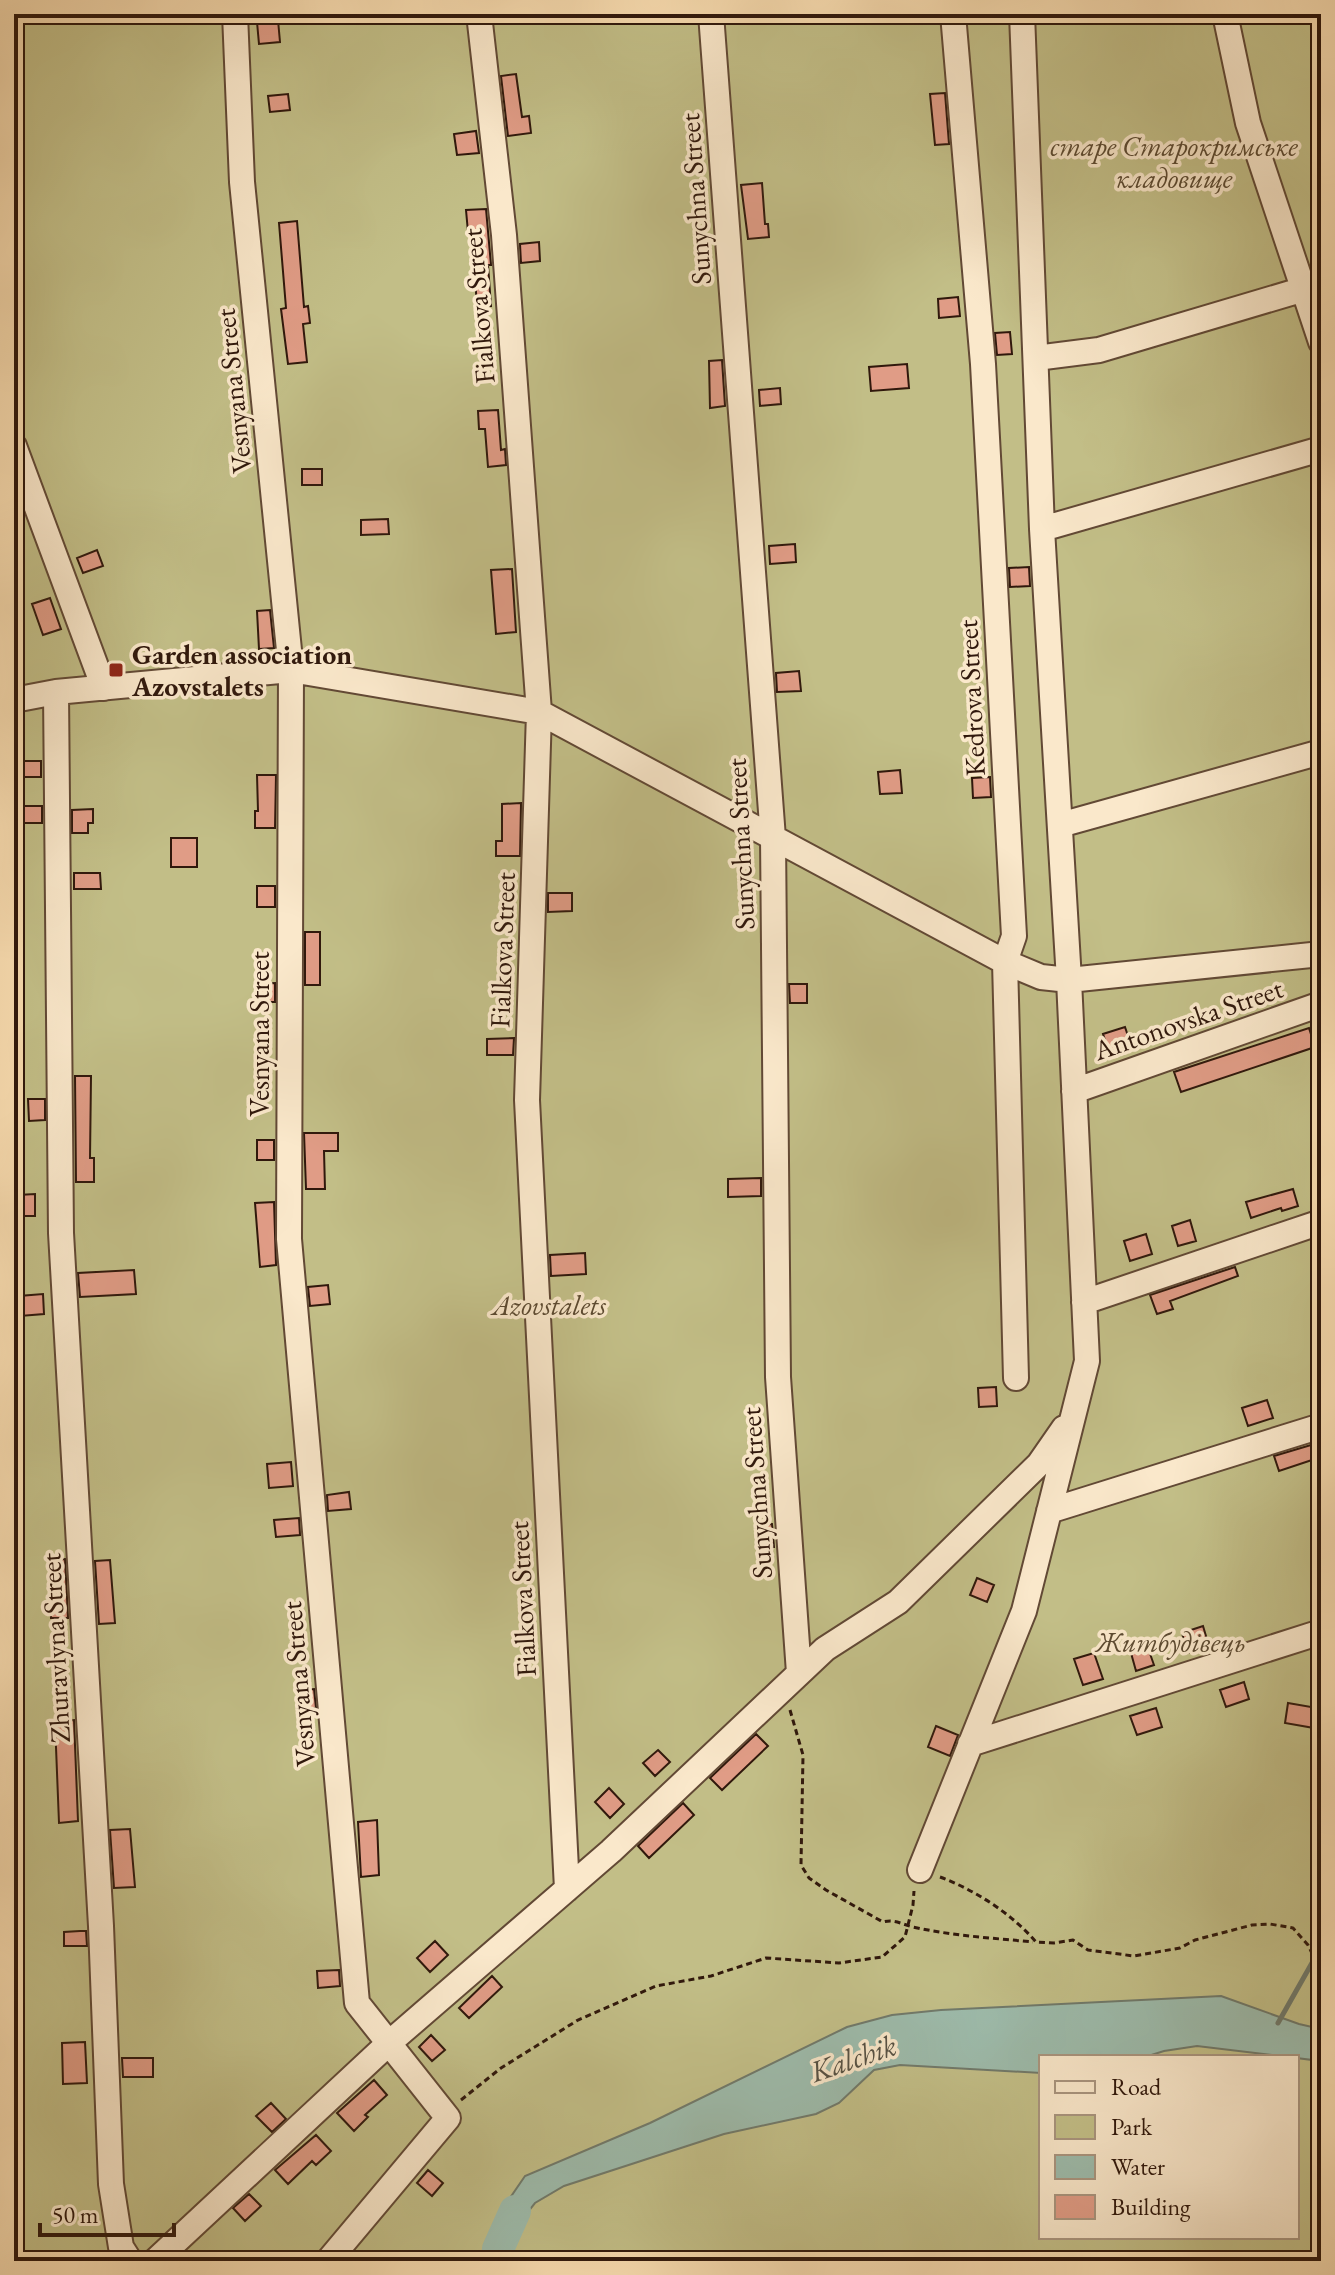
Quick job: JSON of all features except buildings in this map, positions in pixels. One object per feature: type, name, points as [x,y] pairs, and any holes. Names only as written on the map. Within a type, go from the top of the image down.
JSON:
[{"type":"street","name":"Vesnyana Street","points":[[235,14],[242,182],[291,670],[289,1239],[357,2003],[448,2118]]},
{"type":"street","name":"Fialkova Street","points":[[479,14],[504,235],[539,712],[527,1100],[567,1889]]},
{"type":"street","name":"Sunychna Street","points":[[711,14],[773,838],[778,1377],[792,1680]]},
{"type":"street","name":"Kedrova Street","points":[[953,14],[983,364],[1014,936],[1005,962],[1016,1378]]},
{"type":"street","points":[[920,1870],[1024,1611],[1087,1361],[1069,980],[1042,529],[1022,14]]},
{"type":"street","points":[[1225,14],[1248,123],[1312,287],[1321,342]]},
{"type":"street","points":[[1036,358],[1099,350],[1312,287]]},
{"type":"street","points":[[14,446],[104,688]]},
{"type":"street","points":[[1042,529],[1321,449]]},
{"type":"street","points":[[14,700],[56,692],[291,670],[539,712],[1005,962],[1041,977],[1069,980],[1321,954]]},
{"type":"street","name":"Zhuravlyna Street","points":[[56,692],[61,1233],[100,1911],[111,2184],[121,2247],[130,2261]]},
{"type":"street","points":[[1060,825],[1321,752]]},
{"type":"street","name":"Antonovska Street","points":[[1074,1091],[1321,1004]]},
{"type":"street","points":[[1084,1302],[1321,1222]]},
{"type":"street","points":[[155,2261],[389,2043],[567,1889],[825,1649],[898,1602],[1039,1464],[1073,1416]]},
{"type":"street","points":[[1049,1511],[1321,1426]]},
{"type":"street","points":[[970,1744],[1321,1632]]},
{"type":"street","points":[[328,2261],[448,2118]]},
{"type":"path","points":[[792,1680],[803,1755],[801,1865],[809,1878],[826,1890],[883,1922],[893,1919],[909,1926],[962,1937],[1054,1943],[1073,1940],[1088,1950],[1134,1956],[1180,1948],[1195,1940],[1252,1925],[1270,1924],[1293,1928],[1308,1945],[1321,1972]]},
{"type":"path","points":[[448,2118],[459,2102],[501,2068],[578,2020],[656,1986],[711,1976],[766,1958],[839,1963],[882,1957],[905,1937],[920,1870],[983,1897],[1021,1925],[1036,1942]]},
{"type":"green space","name":"Azovstalets","points":[[14,14],[1321,14],[1321,2261],[14,2261]]},
{"type":"water","points":[[1221,1996],[1321,2029],[1321,2061],[1299,2058],[1299,2055],[1271,2055],[1197,2046],[1151,2055],[1039,2055],[1039,2073],[900,2065],[874,2070],[839,2103],[816,2114],[724,2134],[564,2186],[535,2203],[498,2249],[510,2198],[525,2176],[650,2123],[847,2027],[892,2015]]},
{"type":"waterway","points":[[1278,2023],[1321,1947]]},
{"type":"waterway","name":"Kalchik","points":[[497,2261],[498,2249],[515,2211]]},
{"type":"place","name":"Garden association Azovstalets","points":[[116,670]]},
{"type":"park label","name":"старе Старокримське кладовище","points":[[1174,162]]},
{"type":"park label","name":"Житбудівець","points":[[1171,1642]]}]
